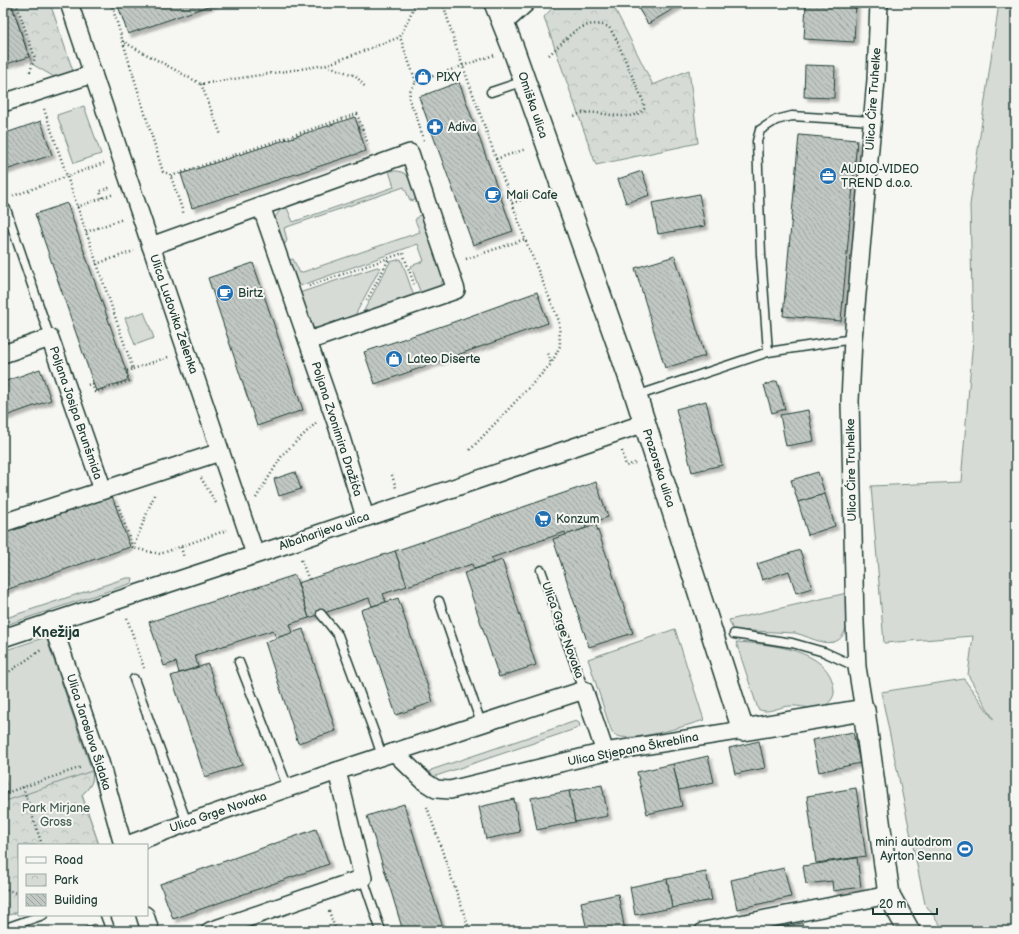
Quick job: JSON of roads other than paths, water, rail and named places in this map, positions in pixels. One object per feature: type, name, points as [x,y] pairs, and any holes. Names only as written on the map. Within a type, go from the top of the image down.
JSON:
[{"type":"street","name":"Ulica Ludovika Zelenka","points":[[69,3],[255,554]]},
{"type":"street","name":"Omiška ulica","points":[[495,3],[504,24],[569,208]]},
{"type":"street","points":[[504,24],[526,3]]},
{"type":"street","name":"Ulica Ćire Truhelke","points":[[879,3],[876,80],[852,339],[850,401],[851,486],[857,667],[889,895],[909,931]]},
{"type":"street","points":[[3,103],[93,74]]},
{"type":"street","points":[[151,246],[410,153],[456,290],[308,341]]},
{"type":"street","name":"Poljana Zvonimira Dražića","points":[[261,206],[338,428],[365,517]]},
{"type":"street","name":"Prozorska ulica","points":[[569,208],[636,396],[743,730]]},
{"type":"street","name":"Poljana Josipa Brunšmida","points":[[3,354],[50,338],[108,489]]},
{"type":"street","name":"Albaharijeva ulica","points":[[3,638],[645,423]]},
{"type":"street","name":"Poljana Josipa Brunšmida","points":[[3,523],[220,452]]},
{"type":"street","name":"Ulica Jaroslava Šidaka","points":[[51,621],[100,762],[123,844]]},
{"type":"street","name":"Ulica Grge Novaka","points":[[130,844],[337,771],[584,690],[606,752]]},
{"type":"street","name":"Ulica Stjepana Škreblina","points":[[388,754],[436,789],[450,790],[606,752],[864,710]]},
{"type":"street","points":[[210,931],[240,926],[362,878],[337,771]]},
{"type":"street","points":[[704,931],[889,895]]},
{"type":"street","points":[[145,916],[150,931]]},
{"type":"lane","points":[[491,92],[524,81]]},
{"type":"lane","points":[[768,352],[757,141],[760,130],[776,120],[792,116],[872,121]]},
{"type":"lane","points":[[6,209],[50,338]]},
{"type":"lane","points":[[636,396],[768,352],[852,339]]},
{"type":"lane","name":"Ulica Grge Novaka","points":[[541,570],[584,690]]},
{"type":"lane","points":[[439,601],[481,723]]},
{"type":"lane","points":[[321,614],[338,635],[374,732],[388,754]]},
{"type":"lane","points":[[734,634],[792,643],[824,652],[857,667]]},
{"type":"lane","points":[[239,662],[288,788]]},
{"type":"lane","points":[[134,679],[187,823]]},
{"type":"lane","points":[[362,878],[380,931]]},
{"type":"lane","points":[[3,929],[40,916]]},
{"type":"lane","points":[[105,916],[112,931]]},
{"type":"place","name":"PIXY","points":[[423,77]]},
{"type":"place","name":"Adiva","points":[[435,127]]},
{"type":"place","name":"AUDIO-VIDEO TREND d.o.o.","points":[[828,176]]},
{"type":"place","name":"Mali Cafe","points":[[493,195]]},
{"type":"place","name":"Birtz","points":[[225,293]]},
{"type":"place","name":"Lateo Diserte","points":[[394,359]]},
{"type":"place","name":"Konzum","points":[[543,519]]},
{"type":"place","name":"mini autodrom Ayrton Senna","points":[[965,849]]},
{"type":"district","name":"Knežija","points":[[56,632]]},
{"type":"park label","name":"Park Mirjane Gross","points":[[56,815]]}]
